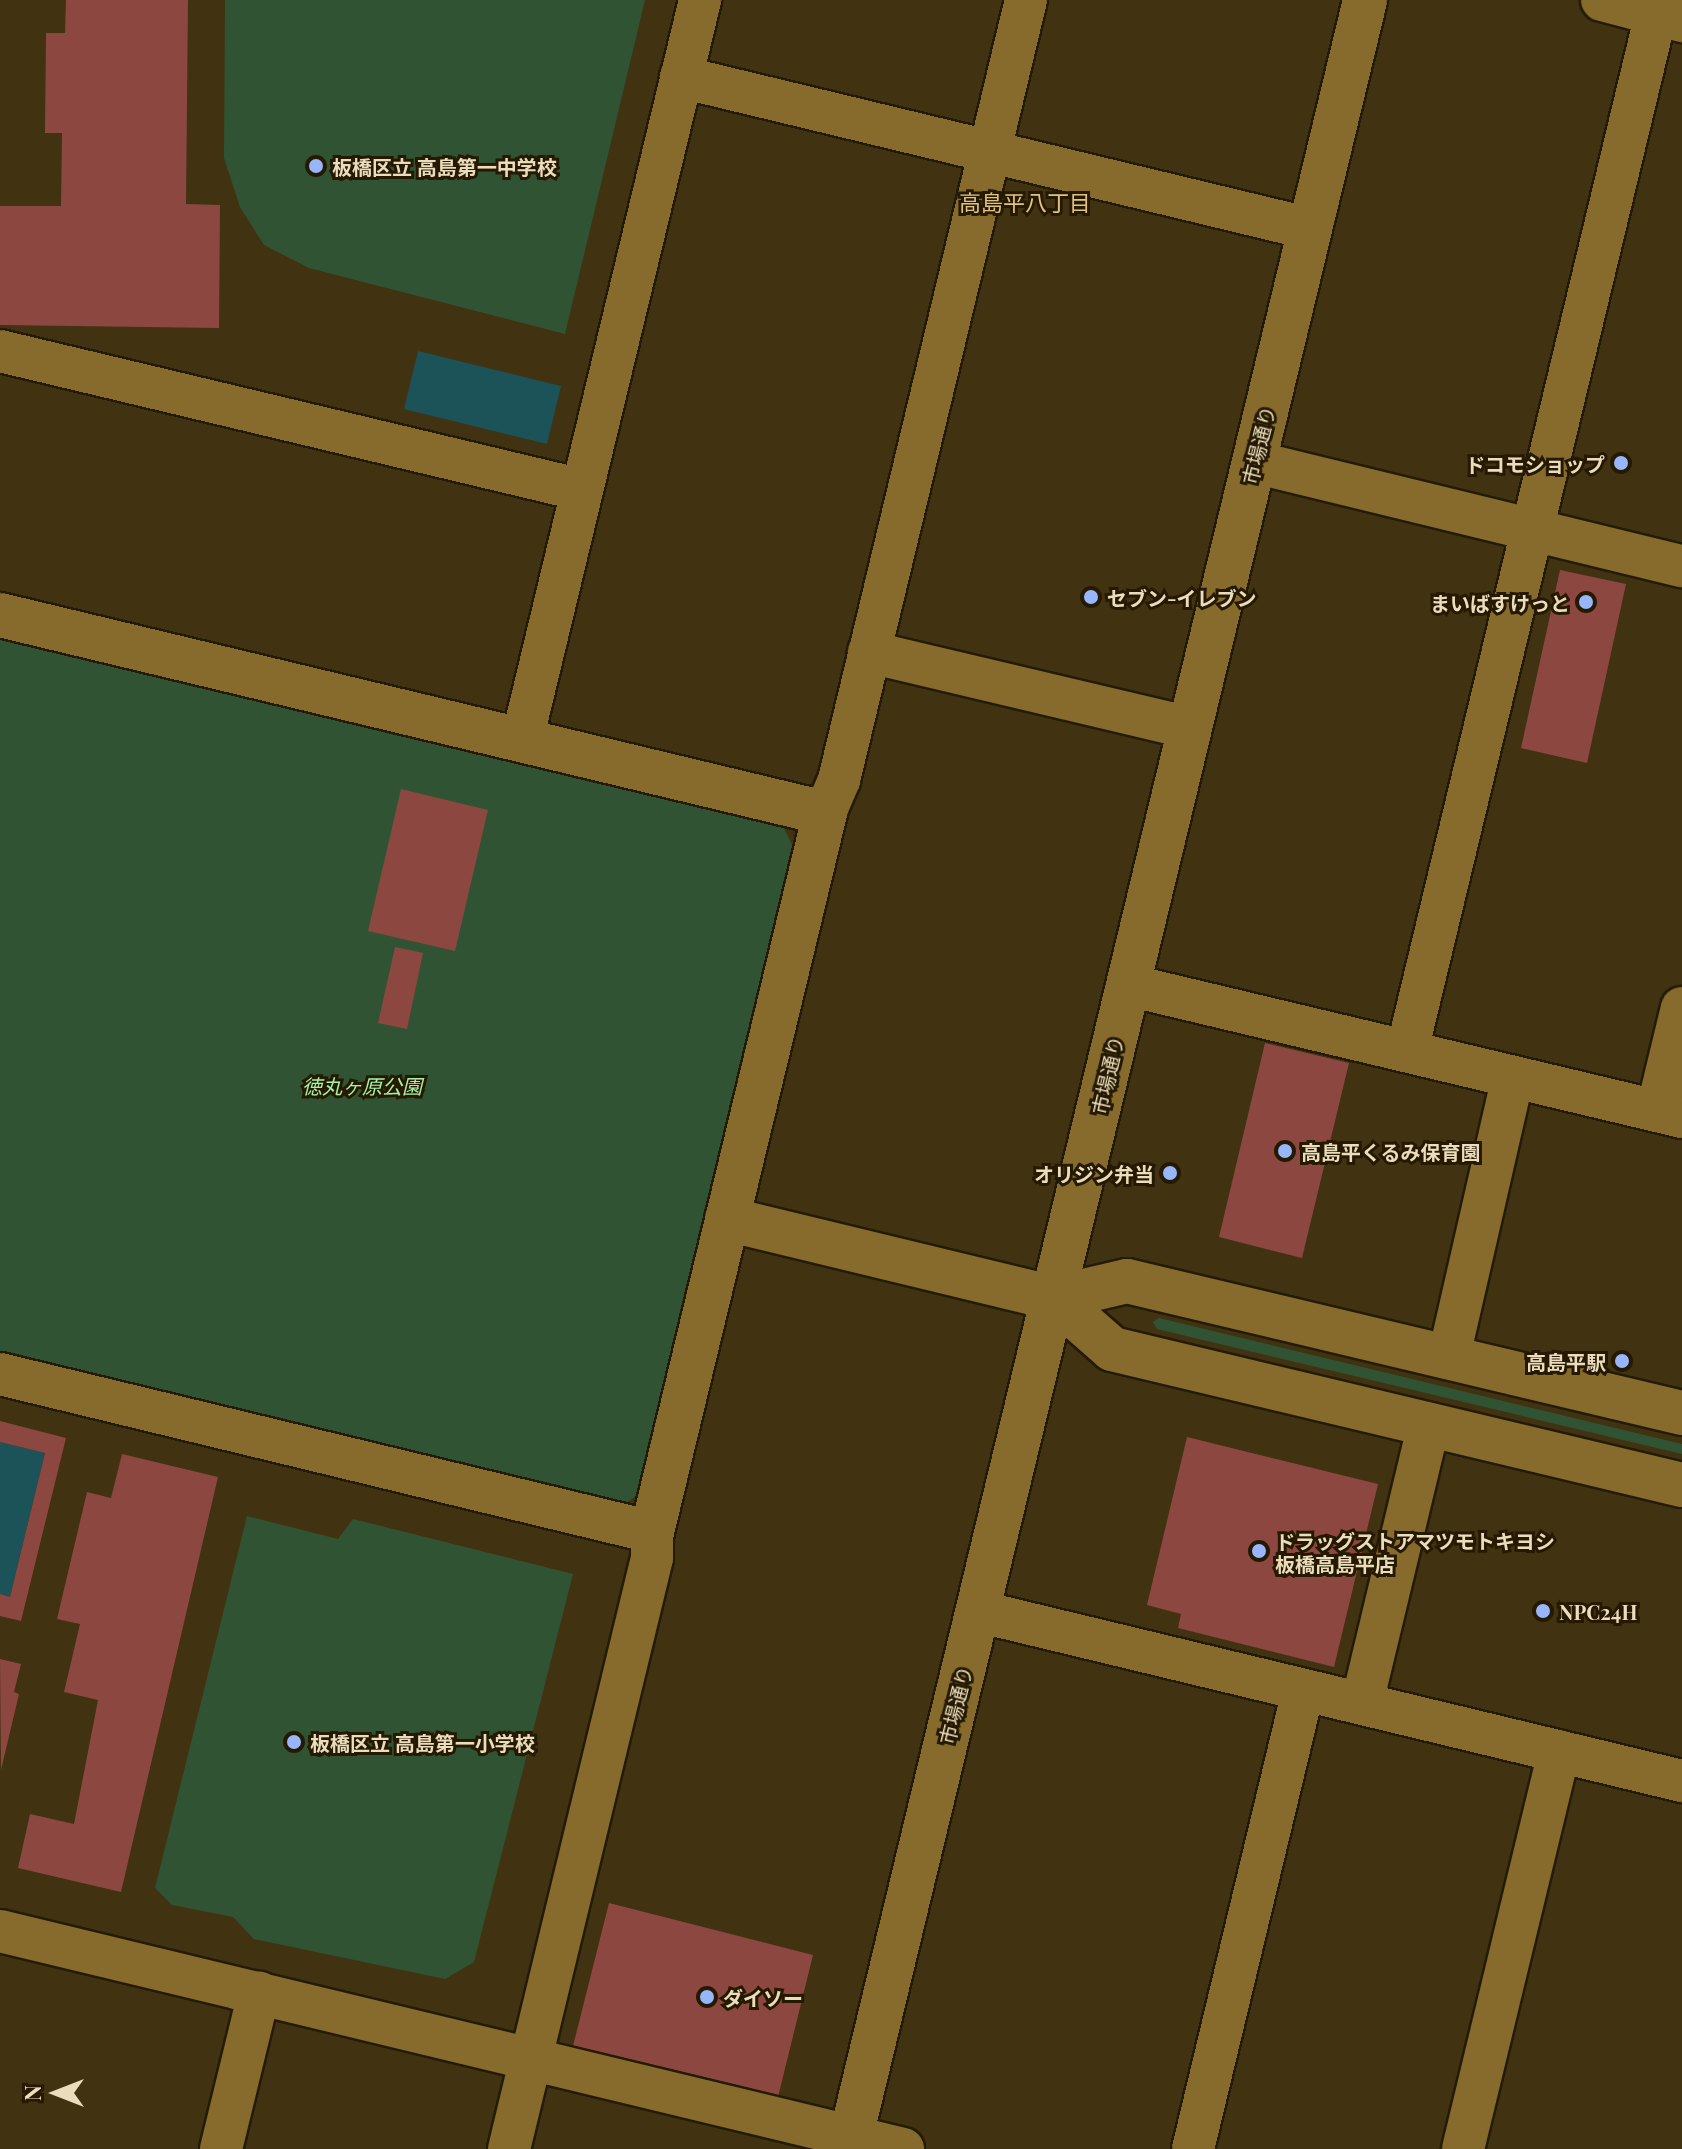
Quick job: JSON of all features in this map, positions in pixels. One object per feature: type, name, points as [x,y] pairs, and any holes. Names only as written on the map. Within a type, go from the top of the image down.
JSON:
[{"type":"street","points":[[522,740],[700,0]]},
{"type":"street","points":[[509,2149],[652,1558],[652,1532],[727,1219],[825,813],[839,780],[1026,0]]},
{"type":"street","name":"市場通り","points":[[849,2143],[1365,0]]},
{"type":"street","points":[[1407,1051],[1532,530],[1669,18],[1602,0]]},
{"type":"street","points":[[681,77],[1311,229]]},
{"type":"street","points":[[0,351],[582,490]]},
{"type":"street","points":[[1254,462],[1682,566]]},
{"type":"street","points":[[0,615],[825,813]]},
{"type":"street","points":[[869,652],[1190,728]]},
{"type":"street","points":[[1128,985],[1670,1114],[1682,1008]]},
{"type":"street","points":[[1449,1356],[1513,1077]]},
{"type":"street","points":[[727,1219],[1054,1298],[1127,1281],[1682,1413]]},
{"type":"street","points":[[1054,1298],[1112,1349],[1682,1485]]},
{"type":"street","points":[[0,1374],[652,1532]]},
{"type":"street","points":[[1362,1703],[1429,1424]]},
{"type":"street","points":[[977,1611],[1682,1781]]},
{"type":"street","points":[[1193,2149],[1303,1690]]},
{"type":"street","points":[[1463,2149],[1559,1751]]},
{"type":"street","points":[[0,1931],[531,2057],[849,2143],[903,2149]]},
{"type":"street","points":[[221,2149],[259,1993]]},
{"type":"green space","points":[[225,0],[645,0],[565,334],[309,268],[264,245],[240,207],[224,158]]},
{"type":"green space","name":"徳丸ヶ原公園","points":[[0,639],[783,826],[793,847],[636,1496],[620,1507],[0,1359]]},
{"type":"green space","points":[[1159,1318],[1682,1444],[1682,1454],[1157,1329],[1153,1322]]},
{"type":"green space","points":[[247,1516],[338,1539],[353,1519],[573,1574],[474,1962],[445,1979],[254,1939],[233,1917],[172,1905],[155,1888]]},
{"type":"water","points":[[418,351],[561,386],[547,444],[404,409]]},
{"type":"water","points":[[0,1442],[45,1453],[10,1597],[0,1594]]},
{"type":"building","points":[[66,0],[188,0],[186,204],[220,205],[219,328],[0,325],[0,206],[61,206],[62,133],[45,133],[46,33],[65,33]]},
{"type":"building","points":[[1560,570],[1626,584],[1587,763],[1521,748]]},
{"type":"building","points":[[401,789],[488,810],[455,951],[368,931]]},
{"type":"building","points":[[395,947],[423,953],[407,1029],[378,1023]]},
{"type":"building","points":[[1265,1043],[1349,1063],[1302,1258],[1219,1237]]},
{"type":"building","points":[[0,1421],[66,1438],[21,1621],[0,1616],[0,1594],[10,1597],[45,1453],[0,1442]]},
{"type":"building","points":[[1187,1437],[1378,1484],[1334,1667],[1178,1628],[1181,1614],[1147,1605]]},
{"type":"building","points":[[122,1454],[218,1477],[121,1892],[18,1868],[30,1814],[74,1824],[98,1700],[64,1692],[80,1624],[57,1619],[87,1492],[111,1498]]},
{"type":"building","points":[[0,1659],[21,1664],[14,1692],[19,1694],[1,1770]]},
{"type":"building","points":[[609,1903],[813,1955],[778,2097],[573,2046]]},
{"type":"place","name":"板橋区立 高島第一中学校","points":[[316,166]]},
{"type":"place","name":"ドコモショップ","points":[[1621,463]]},
{"type":"place","name":"セブン-イレブン","points":[[1091,597]]},
{"type":"place","name":"まいばすけっと","points":[[1586,602]]},
{"type":"place","name":"高島平くるみ保育園","points":[[1285,1151]]},
{"type":"place","name":"オリジン弁当","points":[[1170,1173]]},
{"type":"place","name":"高島平駅","points":[[1622,1361]]},
{"type":"place","name":"ドラッグストアマツモトキヨシ 板橋高島平店","points":[[1259,1551]]},
{"type":"place","name":"NPC24H","points":[[1543,1611]]},
{"type":"place","name":"板橋区立 高島第一小学校","points":[[294,1742]]},
{"type":"place","name":"ダイソー","points":[[707,1997]]},
{"type":"district","name":"高島平八丁目","points":[[1025,203]]}]
